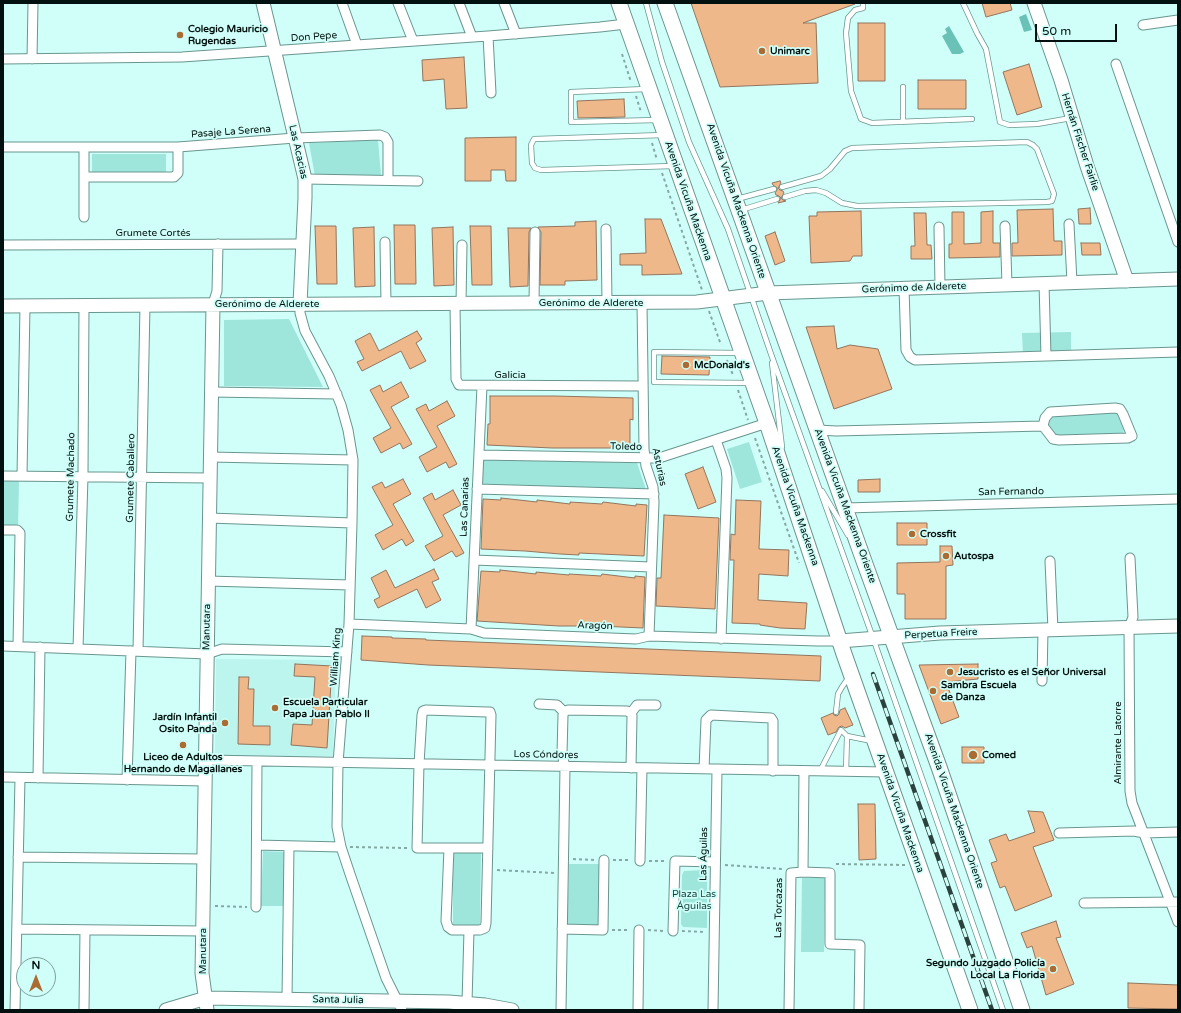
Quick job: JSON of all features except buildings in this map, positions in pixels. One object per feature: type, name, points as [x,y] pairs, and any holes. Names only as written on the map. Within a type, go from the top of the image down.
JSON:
[{"type":"main road","name":"Las Acacias","points":[[263,3],[304,179],[305,198],[300,304]]},
{"type":"main road","name":"Avenida Vicuña Mackenna","points":[[619,3],[722,299],[767,423],[840,641],[970,1010]]},
{"type":"main road","name":"Avenida Vicuña Mackenna Oriente","points":[[666,3],[768,293],[939,767],[1022,1010]]},
{"type":"main road","name":"Hernán Fischer Fairlie","points":[[1034,3],[1061,80],[1086,166],[1127,281]]},
{"type":"main road","name":"Gerónimo de Alderete","points":[[3,306],[697,302],[750,294],[768,293],[1178,279]]},
{"type":"main road","name":"Manutara","points":[[207,1004],[202,973],[213,304]]},
{"type":"main road","name":"Perpetua Freire","points":[[840,641],[940,634],[1178,626]]},
{"type":"main road","name":"Santa Julia","points":[[166,1010],[207,1004],[287,999],[400,1005],[467,1003],[505,1009]]},
{"type":"street","points":[[32,59],[33,3]]},
{"type":"street","points":[[342,3],[357,45]]},
{"type":"street","points":[[398,3],[413,41]]},
{"type":"street","points":[[459,3],[472,38]]},
{"type":"street","points":[[504,3],[516,34]]},
{"type":"street","points":[[1143,26],[1178,20]]},
{"type":"street","name":"Don Pepe","points":[[3,59],[182,57],[472,38],[600,28],[626,24]]},
{"type":"street","points":[[488,36],[491,93]]},
{"type":"street","points":[[1116,64],[1178,242]]},
{"type":"street","name":"Pasaje La Serena","points":[[3,147],[178,147],[295,138],[380,135],[385,137],[388,142],[388,180]]},
{"type":"street","points":[[84,147],[84,217]]},
{"type":"street","name":"Pasaje La Serena","points":[[84,177],[174,177],[178,172],[178,147]]},
{"type":"street","points":[[304,179],[418,181]]},
{"type":"street","points":[[1069,224],[1072,282]]},
{"type":"street","points":[[1005,226],[1007,284]]},
{"type":"street","points":[[939,227],[940,287]]},
{"type":"street","points":[[606,229],[607,303]]},
{"type":"street","points":[[534,304],[535,232]]},
{"type":"street","points":[[385,242],[386,304]]},
{"type":"street","name":"Manutara","points":[[213,304],[217,291],[218,244]]},
{"type":"street","name":"Grumete Cortés","points":[[3,245],[302,244]]},
{"type":"street","points":[[458,304],[462,245]]},
{"type":"street","points":[[1044,283],[1046,356]]},
{"type":"street","points":[[904,288],[906,350],[912,359],[1178,352]]},
{"type":"street","name":"Asturias","points":[[642,303],[644,458],[654,494],[649,636]]},
{"type":"street","name":"William King","points":[[300,304],[300,313],[305,331],[337,394],[348,430],[353,460],[349,624],[338,762],[337,818],[341,847],[385,973],[400,1005]]},
{"type":"street","name":"Galicia","points":[[458,304],[456,382],[461,386],[643,386]]},
{"type":"street","name":"Grumete Machado","points":[[78,649],[83,476],[84,305]]},
{"type":"street","name":"Grumete Caballero","points":[[127,780],[135,651],[142,477],[145,305]]},
{"type":"street","points":[[22,476],[25,306]]},
{"type":"street","name":"Las Canarias","points":[[471,629],[482,386]]},
{"type":"street","points":[[211,392],[337,394]]},
{"type":"street","points":[[1115,408],[1120,409],[1132,436],[1128,438],[1060,440],[1053,439],[1042,426],[1045,418],[1050,412],[1115,408]]},
{"type":"street","name":"Toledo","points":[[479,455],[644,458],[665,456],[767,423]]},
{"type":"street","points":[[818,430],[836,431],[1042,426]]},
{"type":"street","points":[[716,440],[728,478],[721,639]]},
{"type":"street","points":[[210,457],[353,460]]},
{"type":"street","points":[[3,476],[210,478]]},
{"type":"street","points":[[477,489],[654,494]]},
{"type":"street","name":"San Fernando","points":[[845,508],[1178,499]]},
{"type":"street","points":[[209,518],[352,523]]},
{"type":"street","points":[[3,530],[17,530],[20,533],[18,646]]},
{"type":"street","name":"Almirante Latorre","points":[[1130,558],[1133,617],[1129,628],[1129,785],[1132,803],[1174,902],[1178,922]]},
{"type":"street","points":[[474,560],[652,567]]},
{"type":"street","points":[[1042,681],[1048,630],[1050,561]]},
{"type":"street","points":[[208,581],[350,585]]},
{"type":"street","name":"Aragón","points":[[349,624],[471,629],[484,633],[636,639],[649,636],[818,642],[840,641]]},
{"type":"street","points":[[3,646],[207,654],[222,649],[347,652]]},
{"type":"street","points":[[38,778],[40,647]]},
{"type":"street","points":[[539,704],[557,705],[564,712]]},
{"type":"street","points":[[631,768],[631,713],[635,707],[639,705],[656,705]]},
{"type":"street","points":[[449,848],[446,921],[448,926],[452,930],[480,930],[485,928],[488,870],[491,765],[491,715],[490,712],[426,710],[422,715],[417,848],[449,848],[488,848]]},
{"type":"street","points":[[564,712],[568,710],[627,711],[631,713]]},
{"type":"street","points":[[561,1010],[565,766],[562,754],[564,712]]},
{"type":"street","points":[[704,769],[706,720],[711,715],[771,718],[773,721],[772,770]]},
{"type":"street","name":"Los Cóndores","points":[[205,760],[886,772]]},
{"type":"street","points":[[256,907],[257,761]]},
{"type":"street","points":[[640,861],[642,768]]},
{"type":"street","name":"Las Águilas","points":[[712,1010],[717,770]]},
{"type":"street","points":[[803,872],[804,771]]},
{"type":"street","points":[[3,777],[205,781]]},
{"type":"street","points":[[15,1010],[20,778]]},
{"type":"street","points":[[1059,833],[1134,831],[1144,833],[1178,832]]},
{"type":"street","points":[[257,844],[341,847]]},
{"type":"street","points":[[287,999],[289,846]]},
{"type":"street","points":[[18,857],[204,859]]},
{"type":"street","points":[[562,929],[603,930],[604,860]]},
{"type":"street","points":[[674,931],[675,861],[715,862]]},
{"type":"street","name":"Las Torcazas","points":[[789,1010],[791,873],[830,873]]},
{"type":"street","points":[[830,873],[830,944],[860,945],[859,1010]]},
{"type":"street","points":[[1084,903],[1174,902]]},
{"type":"street","points":[[17,929],[203,931]]},
{"type":"street","points":[[84,1010],[85,930]]},
{"type":"street","points":[[467,1003],[469,930]]},
{"type":"street","points":[[638,1010],[639,930]]},
{"type":"lane","points":[[646,3],[662,62],[689,142],[722,215],[873,638],[1003,1010]]},
{"type":"lane","points":[[863,3],[863,8],[855,10],[848,18],[846,33],[850,91],[861,119],[872,123],[972,119]]},
{"type":"lane","points":[[963,3],[971,22],[986,49],[1000,122],[1009,125],[1037,124],[1071,118]]},
{"type":"lane","points":[[903,87],[903,122]]},
{"type":"lane","points":[[649,89],[571,92],[572,122],[660,120]]},
{"type":"lane","points":[[665,136],[534,139],[531,145],[532,163],[535,168],[541,170],[676,166]]},
{"type":"lane","points":[[782,187],[821,176],[830,169],[845,151],[856,147],[1027,142],[1037,149],[1054,194],[1052,201],[1047,202],[857,206],[842,203],[826,193],[816,190],[805,191],[785,197]]},
{"type":"lane","points":[[737,205],[774,189]]},
{"type":"lane","points":[[737,205],[777,199]]},
{"type":"lane","points":[[742,353],[654,352],[654,382],[752,383]]},
{"type":"lane","points":[[771,354],[786,479]]},
{"type":"lane","points":[[816,480],[865,564]]},
{"type":"lane","points":[[836,712],[838,694],[844,683],[852,674]]},
{"type":"lane","points":[[820,771],[841,730],[847,736],[875,742]]},
{"type":"lane","points":[[846,772],[847,736]]},
{"type":"path","points":[[341,847],[417,848]]},
{"type":"path","points":[[564,859],[675,861]]},
{"type":"path","points":[[715,862],[729,866],[785,869],[791,873]]},
{"type":"path","points":[[830,873],[831,864],[920,867]]},
{"type":"path","points":[[488,870],[563,873]]},
{"type":"path","points":[[214,906],[256,907]]},
{"type":"path","points":[[674,931],[714,932]]},
{"type":"shaded area","points":[[1026,14],[1032,30],[1024,32],[1019,17]]},
{"type":"shaded area","points":[[949,26],[964,52],[960,54],[952,54],[942,36],[947,33],[945,29]]},
{"type":"shaded area","name":"Escuela Particular Papa Juan Pablo II","points":[[216,659],[336,660],[333,756],[215,757]]},
{"type":"green space","points":[[378,140],[381,175],[315,176],[309,143]]},
{"type":"green space","points":[[92,154],[166,154],[166,172],[92,172]]},
{"type":"green space","points":[[289,319],[323,387],[224,386],[224,320]]},
{"type":"green space","points":[[1071,332],[1071,352],[1023,354],[1022,333]]},
{"type":"green space","points":[[1116,412],[1124,428],[1123,435],[1058,436],[1051,431],[1048,423],[1053,416]]},
{"type":"green space","points":[[749,442],[762,482],[740,489],[727,449]]},
{"type":"green space","points":[[483,459],[637,463],[646,489],[481,485]]},
{"type":"green space","points":[[3,480],[19,481],[18,529],[3,529]]},
{"type":"green space","points":[[453,850],[481,850],[480,926],[453,926]]},
{"type":"green space","points":[[263,851],[285,852],[283,906],[261,906]]},
{"type":"green space","points":[[569,864],[600,864],[599,927],[567,927]]},
{"type":"green space","name":"Plaza Las Águilas","points":[[705,870],[707,874],[707,928],[683,927],[681,924],[682,875],[684,871]]},
{"type":"green space","points":[[802,878],[825,878],[824,952],[801,952]]},
{"type":"railway","points":[[873,674],[992,1010]]},
{"type":"place","name":"Colegio Mauricio Rugendas","points":[[180,35]]},
{"type":"place","name":"Unimarc","points":[[762,51]]},
{"type":"place","name":"McDonald's","points":[[686,365]]},
{"type":"place","name":"Crossfit","points":[[912,534]]},
{"type":"place","name":"Autospa","points":[[946,556]]},
{"type":"place","name":"Jesucristo es el Señor Universal","points":[[950,672]]},
{"type":"place","name":"Sambra Escuela de Danza","points":[[933,691]]},
{"type":"place","name":"Escuela Particular Papa Juan Pablo II","points":[[275,708]]},
{"type":"place","name":"Jardín Infantil Osito Panda","points":[[225,723]]},
{"type":"place","name":"Liceo de Adultos Hernando de Magallanes","points":[[183,745]]},
{"type":"place","name":"Comed","points":[[973,755]]},
{"type":"place","name":"Segundo Juzgado Policía Local La Florida","points":[[1053,969]]}]
